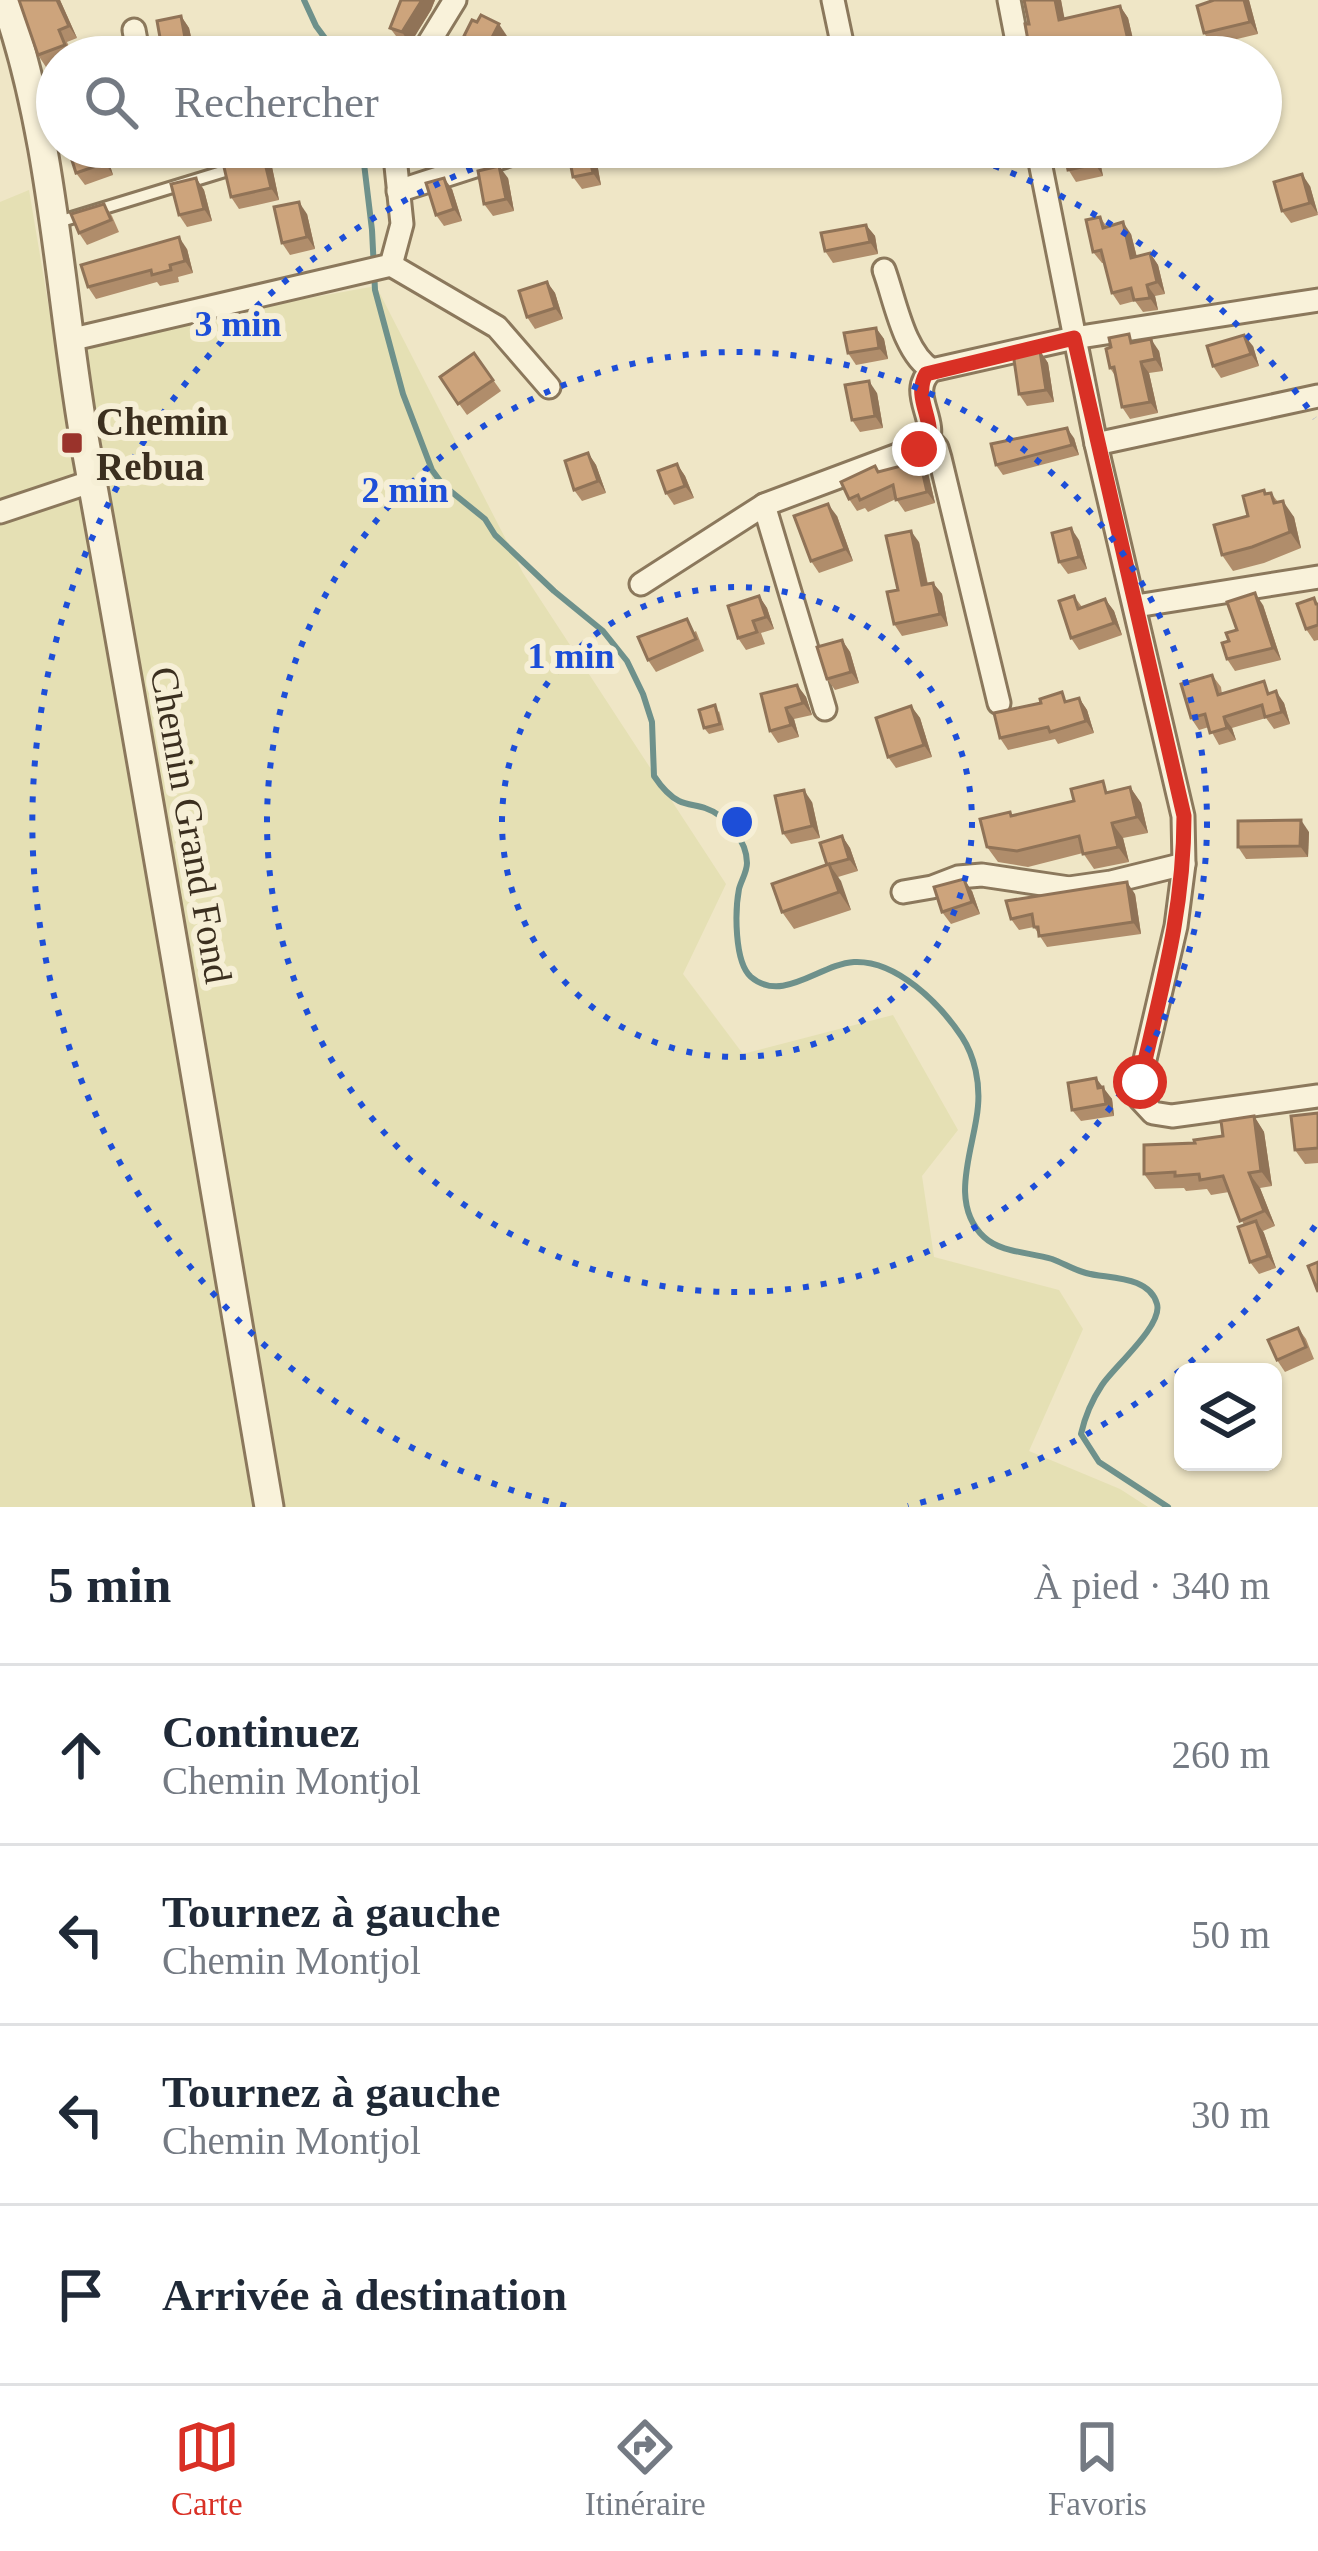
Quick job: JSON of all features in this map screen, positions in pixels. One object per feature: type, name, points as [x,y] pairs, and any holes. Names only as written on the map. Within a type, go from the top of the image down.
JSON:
[{"type":"street","name":"Chemin Grand Fond","points":[[5,0],[36,96]]},
{"type":"street","points":[[433,36],[455,0]]},
{"type":"street","points":[[833,0],[841,36]]},
{"type":"street","points":[[1009,0],[1016,36]]},
{"type":"street","points":[[134,30],[135,36]]},
{"type":"street","name":"Chemin Grand Fond","points":[[53,168],[54,223],[69,340],[269,1507]]},
{"type":"street","points":[[387,266],[402,224],[396,168]]},
{"type":"street","points":[[398,191],[469,168]]},
{"type":"street","points":[[1041,168],[1096,444],[1184,816],[1176,926],[1140,1082],[1140,1100],[1153,1113],[1172,1116],[1318,1096]]},
{"type":"street","points":[[69,340],[387,266],[496,327],[549,387]]},
{"type":"street","points":[[884,270],[912,349],[920,363],[932,370]]},
{"type":"street","points":[[999,703],[938,448],[930,440],[922,380],[932,370],[1074,338],[1318,301]]},
{"type":"street","points":[[1096,444],[1318,396]]},
{"type":"street","points":[[641,584],[764,505],[919,449],[930,440]]},
{"type":"street","points":[[0,512],[93,481]]},
{"type":"street","points":[[764,505],[825,710]]},
{"type":"street","points":[[1136,606],[1318,577]]},
{"type":"street","points":[[904,892],[982,875],[1069,889],[1184,864]]},
{"type":"lane","points":[[54,223],[234,168]]},
{"type":"shaded area","points":[[29,190],[55,344],[376,286],[523,573],[726,884],[683,974],[743,1054],[893,1015],[958,1130],[922,1176],[934,1257],[1059,1290],[1083,1329],[1029,1451],[1120,1489],[1148,1507],[0,1507],[0,202]]},
{"type":"building","points":[[19,0],[57,0],[69,26],[59,30],[61,36],[36,36],[36,49]]},
{"type":"building","points":[[401,0],[422,0],[402,32],[390,28]]},
{"type":"building","points":[[1024,0],[1055,0],[1059,20],[1120,6],[1127,36],[1027,36],[1025,24],[1029,24]]},
{"type":"building","points":[[1214,0],[1244,0],[1250,22],[1204,33],[1197,6]]},
{"type":"building","points":[[481,15],[499,24],[493,36],[464,36],[472,20],[477,22]]},
{"type":"building","points":[[181,16],[185,36],[160,36],[157,21]]},
{"type":"building","points":[[224,168],[266,168],[271,188],[231,197]]},
{"type":"building","points":[[499,168],[506,199],[484,204],[478,171]]},
{"type":"building","points":[[571,168],[592,168],[593,173],[573,177]]},
{"type":"building","points":[[1302,174],[1310,203],[1282,211],[1274,182]]},
{"type":"building","points":[[196,178],[204,209],[179,215],[171,184]]},
{"type":"building","points":[[444,178],[454,209],[436,215],[426,183]]},
{"type":"building","points":[[299,202],[307,237],[282,243],[274,207]]},
{"type":"building","points":[[104,204],[111,220],[79,233],[71,214]]},
{"type":"building","points":[[1100,217],[1103,228],[1123,222],[1131,258],[1150,253],[1157,282],[1147,285],[1150,298],[1134,300],[1131,288],[1112,293],[1101,250],[1093,252],[1086,220]]},
{"type":"building","points":[[866,225],[870,242],[825,251],[821,233]]},
{"type":"building","points":[[179,237],[185,261],[170,265],[171,270],[152,275],[151,270],[88,287],[81,265]]},
{"type":"building","points":[[547,282],[555,308],[527,317],[519,291]]},
{"type":"building","points":[[876,328],[879,348],[848,353],[844,333]]},
{"type":"building","points":[[1129,334],[1131,343],[1151,339],[1155,359],[1141,362],[1150,402],[1122,407],[1106,349],[1111,347],[1109,338]]},
{"type":"building","points":[[1244,335],[1251,354],[1213,366],[1207,346]]},
{"type":"building","points":[[1040,351],[1046,390],[1019,394],[1013,353]]},
{"type":"building","points":[[474,353],[493,380],[458,404],[440,377]]},
{"type":"building","points":[[869,381],[875,416],[852,420],[845,385]]},
{"type":"building","points":[[1067,428],[1072,445],[996,465],[991,444]]},
{"type":"building","points":[[588,453],[598,481],[574,490],[565,461]]},
{"type":"building","points":[[920,461],[927,492],[896,500],[893,485],[860,500],[858,495],[849,499],[841,482],[875,466],[878,472]]},
{"type":"building","points":[[677,464],[685,486],[666,493],[658,471]]},
{"type":"building","points":[[1264,490],[1271,493],[1274,503],[1283,501],[1290,532],[1222,555],[1214,525],[1248,516],[1243,496]]},
{"type":"building","points":[[828,504],[845,549],[811,561],[794,516]]},
{"type":"building","points":[[1071,528],[1079,557],[1059,562],[1052,533]]},
{"type":"building","points":[[911,531],[922,585],[933,583],[940,614],[894,624],[887,592],[898,590],[886,536]]},
{"type":"building","points":[[1255,593],[1273,648],[1227,659],[1222,643],[1229,641],[1226,633],[1237,630],[1227,602]]},
{"type":"building","points":[[759,596],[766,617],[753,621],[757,632],[738,638],[728,606]]},
{"type":"building","points":[[1074,596],[1078,609],[1105,599],[1114,623],[1071,638],[1059,601]]},
{"type":"building","points":[[1314,598],[1318,625],[1306,629],[1297,604]]},
{"type":"building","points":[[687,619],[696,639],[648,660],[638,637]]},
{"type":"building","points":[[842,640],[851,672],[827,679],[817,647]]},
{"type":"building","points":[[1212,675],[1218,695],[1264,681],[1268,694],[1276,691],[1282,712],[1265,717],[1262,705],[1224,717],[1227,728],[1210,733],[1205,714],[1191,718],[1181,684]]},
{"type":"building","points":[[797,685],[803,703],[786,708],[791,725],[770,731],[761,694]]},
{"type":"building","points":[[1062,692],[1065,702],[1079,698],[1086,721],[1050,732],[1048,727],[1000,738],[994,713],[1041,703],[1040,699]]},
{"type":"building","points":[[715,705],[720,724],[704,728],[699,710]]},
{"type":"building","points":[[911,706],[924,745],[888,757],[876,718]]},
{"type":"building","points":[[1103,781],[1106,793],[1130,787],[1137,817],[1112,823],[1118,847],[1083,854],[1079,836],[1017,851],[987,847],[980,819],[1074,801],[1071,789]]},
{"type":"building","points":[[804,790],[812,826],[783,833],[775,796]]},
{"type":"building","points":[[1301,820],[1300,846],[1238,847],[1238,821]]},
{"type":"building","points":[[842,836],[849,859],[827,865],[820,843]]},
{"type":"building","points":[[829,864],[839,892],[782,912],[772,884]]},
{"type":"building","points":[[964,879],[972,902],[942,912],[934,887]]},
{"type":"building","points":[[1127,882],[1133,922],[1039,936],[1032,914],[1011,919],[1006,901]]},
{"type":"building","points":[[1096,1078],[1106,1104],[1072,1110],[1068,1083]]},
{"type":"building","points":[[1318,1113],[1318,1148],[1295,1150],[1291,1116]]},
{"type":"building","points":[[1254,1116],[1261,1171],[1249,1173],[1264,1211],[1240,1221],[1223,1176],[1200,1180],[1199,1174],[1144,1174],[1144,1145],[1195,1143],[1223,1136],[1221,1121]]},
{"type":"building","points":[[1256,1221],[1268,1256],[1250,1262],[1238,1227]]},
{"type":"building","points":[[1318,1262],[1318,1292],[1308,1266]]},
{"type":"building","points":[[1298,1328],[1306,1347],[1277,1360],[1268,1340]]},
{"type":"waterway","points":[[304,0],[323,36]]},
{"type":"waterway","points":[[365,168],[375,290],[403,394],[432,470],[554,591],[603,631],[627,661],[643,694],[652,722],[654,776],[675,799],[705,808],[734,830],[747,863],[739,889],[737,935],[741,960],[751,977],[763,984],[789,985],[854,962],[886,968],[916,986],[962,1037],[976,1070],[978,1106],[965,1191],[973,1223],[999,1246],[1137,1283],[1153,1295],[1157,1304],[1153,1323],[1102,1385],[1081,1434],[1099,1462],[1168,1507]]},
{"type":"place","name":"Chemin Rebua","points":[[72,443]]},
{"type":"route","points":[[919,449],[931,435],[920,392],[926,374],[1074,338],[1184,816],[1176,926],[1140,1082]]}]
